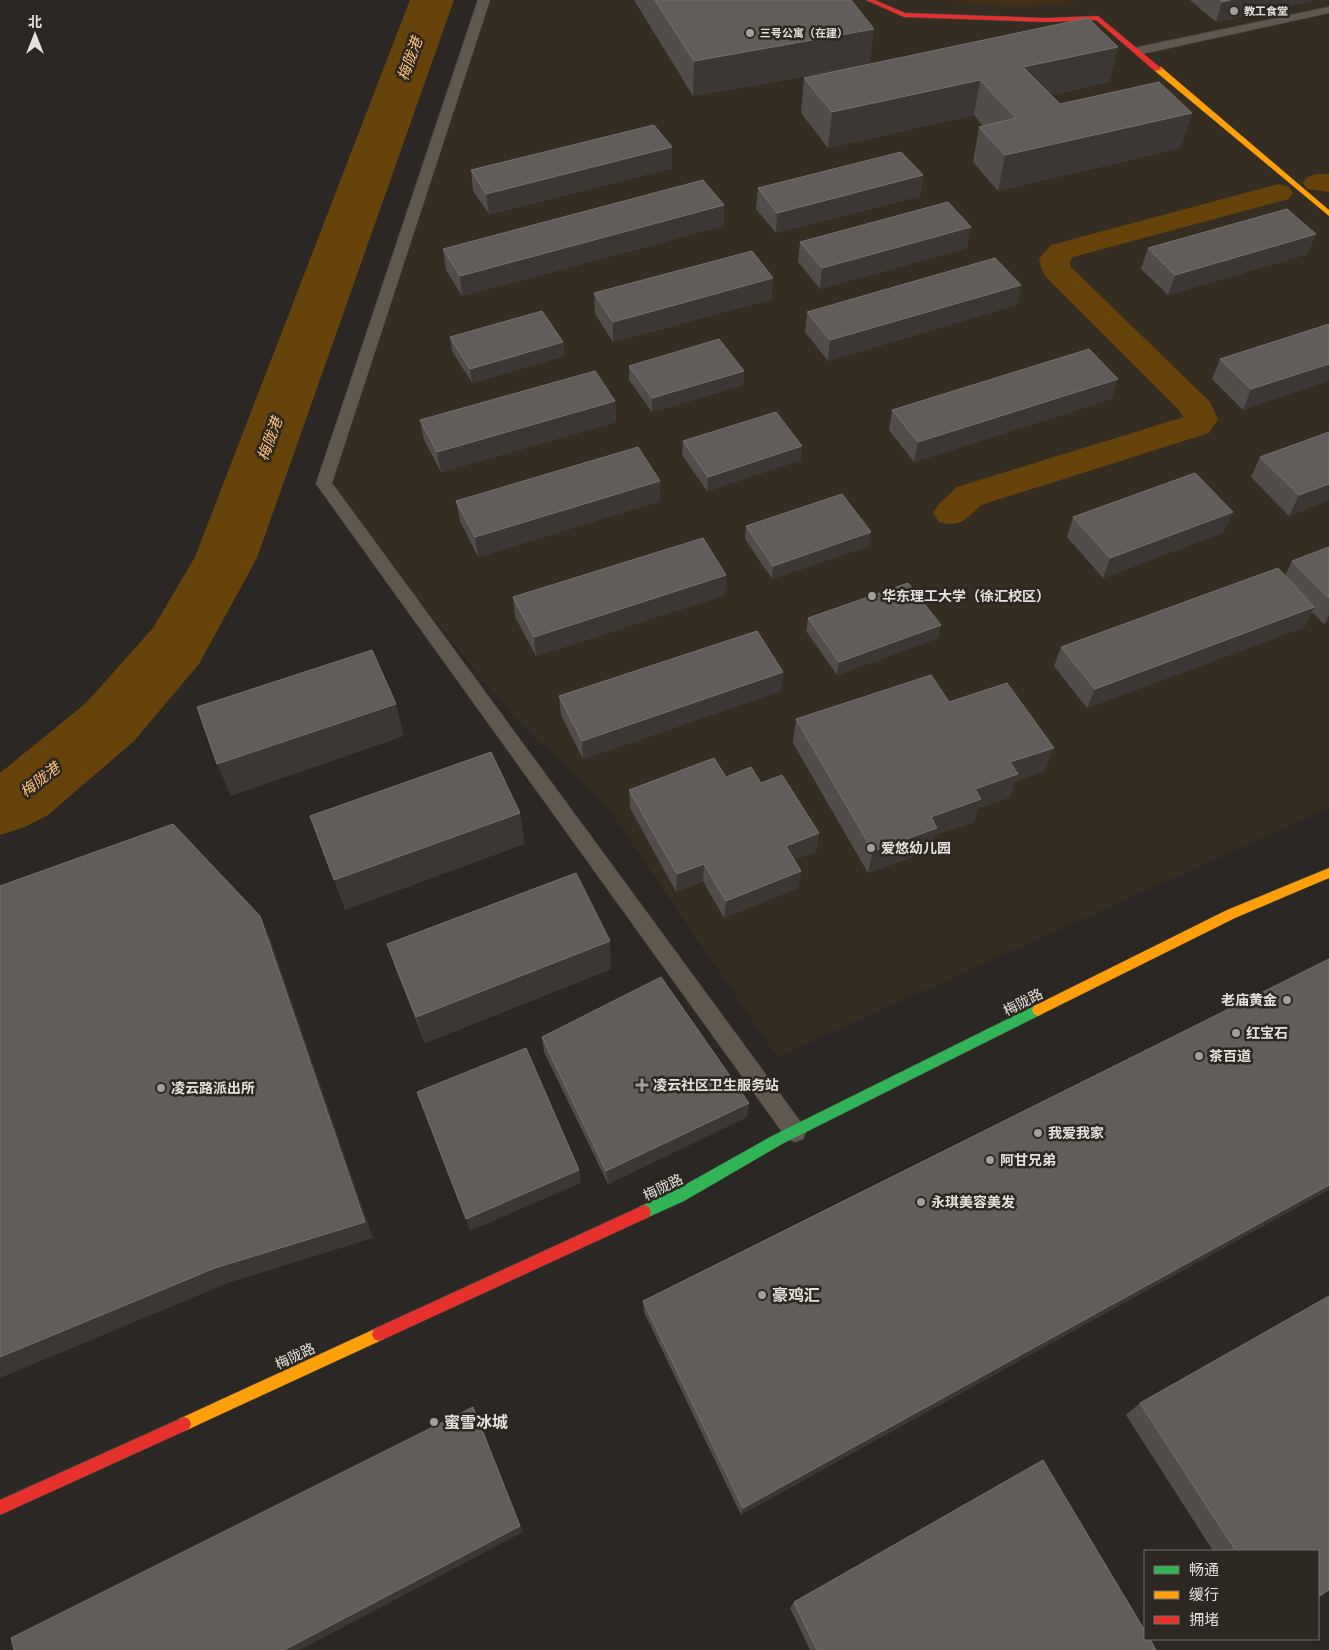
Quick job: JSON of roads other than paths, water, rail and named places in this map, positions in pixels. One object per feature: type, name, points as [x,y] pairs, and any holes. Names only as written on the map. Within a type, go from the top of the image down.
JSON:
[{"type":"street","points":[[869,0],[904,15],[1046,20],[1098,18],[1329,214]]},
{"type":"street","name":"梅陇路","points":[[0,1508],[679,1196],[795,1132],[1231,914],[1329,873]]},
{"type":"lane","points":[[484,0],[324,484],[795,1132]]},
{"type":"lane","points":[[1138,52],[1329,10]]},
{"type":"waterway","name":"梅陇港","points":[[0,806],[23,795],[110,722],[176,646],[226,558],[432,0]]},
{"type":"waterway","points":[[1317,183],[1329,183]]},
{"type":"waterway","points":[[951,513],[969,496],[1197,425],[1201,419],[1198,410],[1191,402],[1057,270],[1054,259],[1062,251],[1279,193]]},
{"type":"place","name":"教工食堂","points":[[1234,11]]},
{"type":"place","name":"三号公寓（在建）","points":[[750,33]]},
{"type":"place","name":"华东理工大学（徐汇校区）","points":[[872,596]]},
{"type":"place","name":"爱悠幼儿园","points":[[871,848]]},
{"type":"place","name":"老庙黄金","points":[[1287,1000]]},
{"type":"place","name":"红宝石","points":[[1236,1033]]},
{"type":"place","name":"茶百道","points":[[1199,1056]]},
{"type":"place","name":"凌云社区卫生服务站","points":[[642,1085]]},
{"type":"place","name":"凌云路派出所","points":[[161,1088]]},
{"type":"place","name":"我爱我家","points":[[1038,1133]]},
{"type":"place","name":"阿甘兄弟","points":[[990,1160]]},
{"type":"place","name":"永琪美容美发","points":[[921,1202]]},
{"type":"place","name":"豪鸡汇","points":[[762,1295]]},
{"type":"place","name":"蜜雪冰城","points":[[434,1422]]}]
